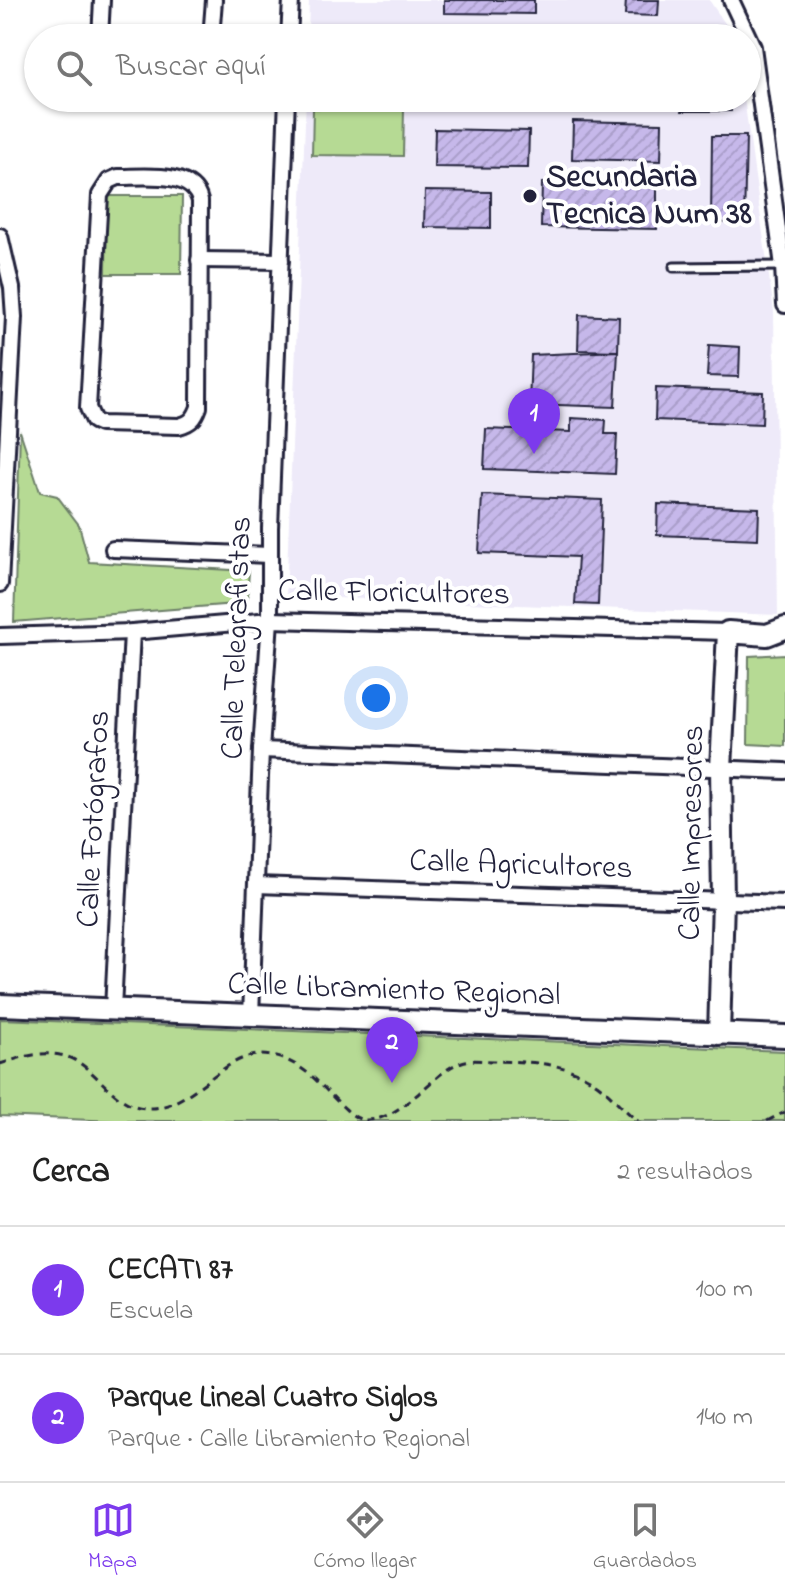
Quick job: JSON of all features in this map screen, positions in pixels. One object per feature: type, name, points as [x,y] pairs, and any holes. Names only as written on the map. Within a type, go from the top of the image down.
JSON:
[{"type":"street","points":[[101,24],[102,0]]},
{"type":"street","points":[[212,24],[214,0]]},
{"type":"street","points":[[290,24],[291,0]]},
{"type":"street","points":[[731,0],[742,24]]},
{"type":"street","points":[[761,105],[783,266],[785,305]]},
{"type":"street","name":"Calle Telegrafistas","points":[[251,1016],[261,750],[270,620],[269,555],[286,112]]},
{"type":"street","points":[[118,177],[181,180],[198,191],[199,260],[199,407],[196,417],[179,426],[101,424],[94,421],[88,403],[100,195],[109,181],[118,177]]},
{"type":"street","points":[[0,236],[12,288],[14,317],[5,374],[0,584]]},
{"type":"street","points":[[199,260],[281,261]]},
{"type":"street","points":[[113,549],[269,555]]},
{"type":"street","name":"Calle Floricultores","points":[[0,636],[132,632],[270,620],[767,635],[785,628]]},
{"type":"street","name":"Calle Fotógrafos","points":[[113,1009],[132,632]]},
{"type":"street","name":"Calle Impresores","points":[[719,1034],[723,900],[721,768],[728,632]]},
{"type":"street","points":[[261,750],[785,771]]},
{"type":"street","name":"Calle Agricultores","points":[[256,885],[785,903]]},
{"type":"street","name":"Calle Libramiento Regional","points":[[0,1005],[785,1036]]},
{"type":"lane","points":[[674,267],[783,266]]},
{"type":"path","points":[[0,1064],[40,1054],[61,1055],[85,1066],[128,1103],[150,1109],[170,1104],[237,1062],[257,1055],[285,1058],[302,1067],[352,1115],[365,1120],[383,1118],[397,1111],[462,1062],[544,1062],[561,1066],[598,1085],[638,1121]]},
{"type":"path","points":[[767,1121],[785,1112]]},
{"type":"shaded area","points":[[309,0],[709,0],[725,24],[308,24]]},
{"type":"shaded area","points":[[305,112],[746,112],[774,312],[778,615],[286,596]]},
{"type":"green space","points":[[313,112],[404,112],[403,156],[312,155]]},
{"type":"green space","points":[[107,196],[182,196],[181,274],[106,274]]},
{"type":"green space","points":[[20,431],[40,492],[57,496],[79,525],[89,562],[249,571],[247,603],[14,622]]},
{"type":"green space","points":[[785,654],[785,746],[748,744],[749,656]]},
{"type":"green space","points":[[0,1019],[785,1051],[785,1121],[115,1121],[0,1116]]},
{"type":"building","points":[[444,0],[534,0],[534,14],[444,13]]},
{"type":"building","points":[[626,0],[659,0],[658,16],[625,15]]},
{"type":"building","points":[[573,121],[662,123],[661,161],[572,159]]},
{"type":"building","points":[[435,129],[529,131],[528,168],[434,167]]},
{"type":"building","points":[[712,136],[746,136],[744,223],[711,222]]},
{"type":"building","points":[[542,183],[657,184],[657,229],[541,227]]},
{"type":"building","points":[[425,191],[491,192],[491,228],[424,227]]},
{"type":"building","points":[[579,315],[619,317],[618,351],[578,350]]},
{"type":"building","points":[[709,345],[740,347],[739,377],[707,376]]},
{"type":"building","points":[[618,351],[615,407],[529,404],[531,355]]},
{"type":"building","points":[[656,388],[763,392],[762,424],[655,420]]},
{"type":"building","points":[[571,418],[606,420],[605,434],[617,434],[615,474],[484,469],[486,429],[571,432]]},
{"type":"building","points":[[482,495],[602,500],[598,605],[575,604],[578,557],[479,553]]},
{"type":"building","points":[[658,504],[759,508],[758,539],[657,535]]},
{"type":"place","name":"Secundaria Tecnica Num 38","points":[[530,196]]},
{"type":"place","name":"CECATI 87","points":[[534,454]]},
{"type":"place","name":"Parque Lineal Cuatro Siglos","points":[[392,1083]]}]
